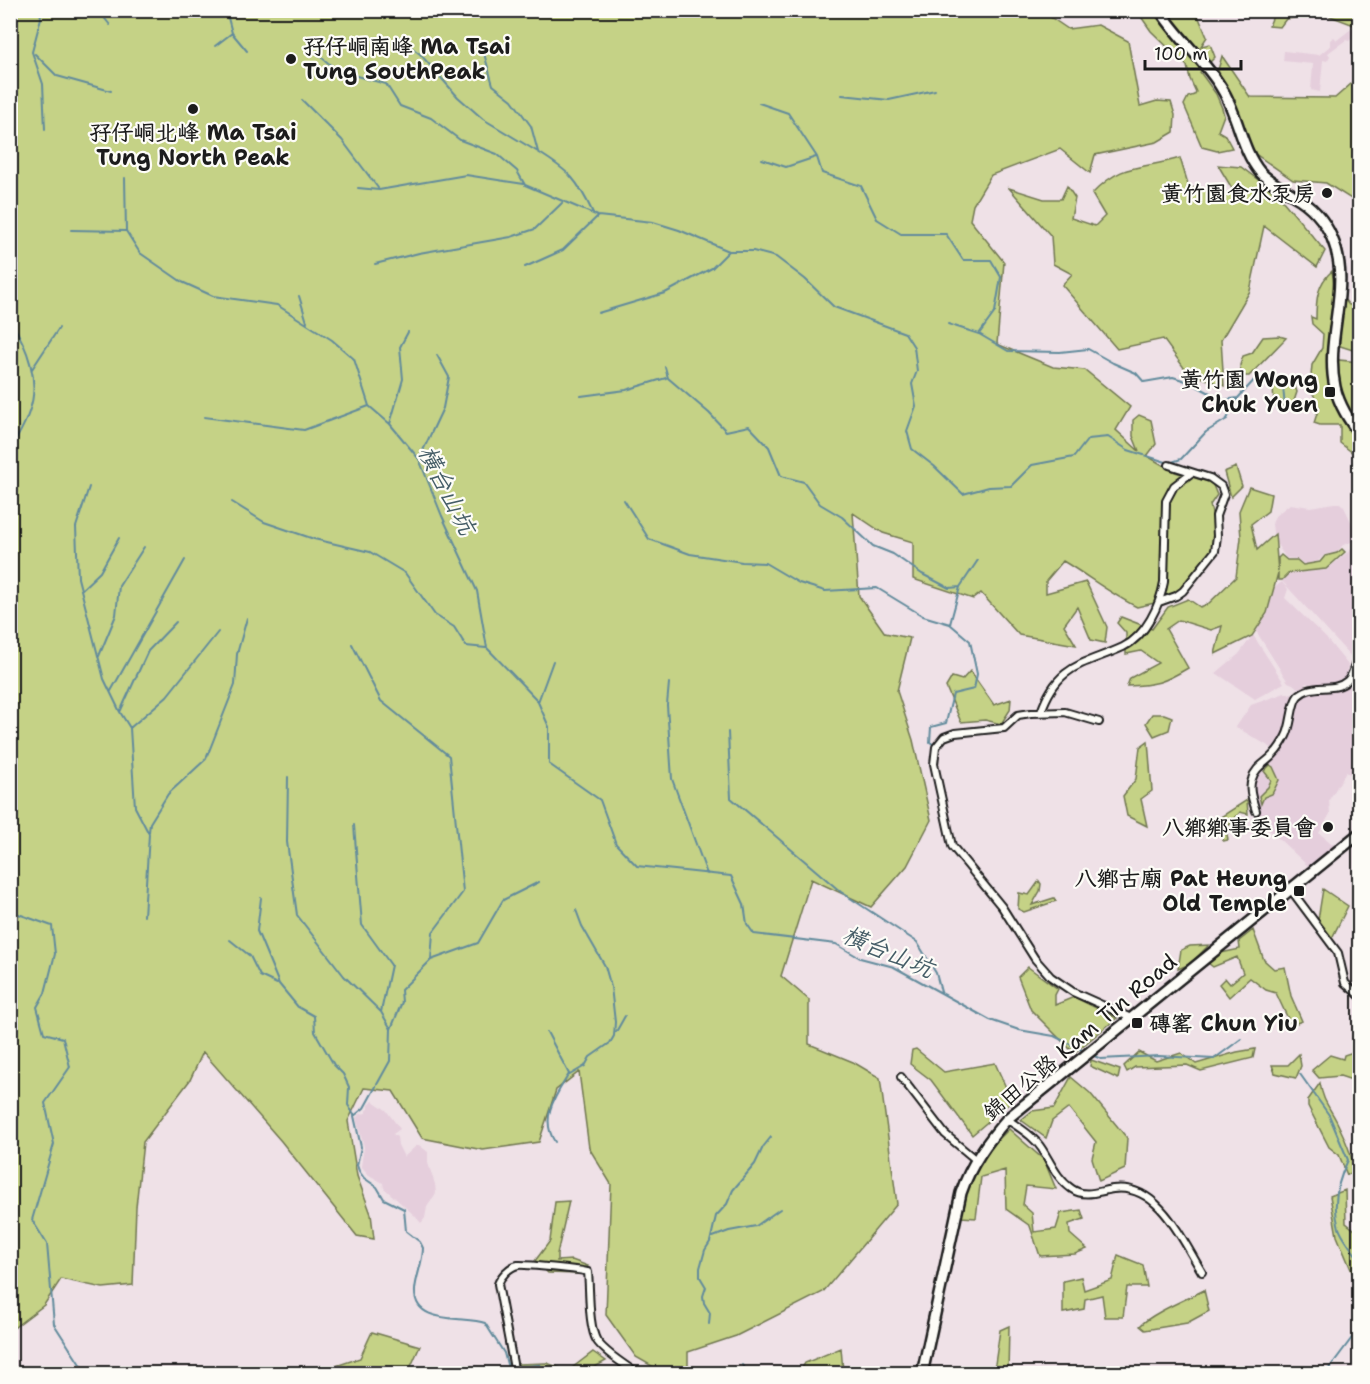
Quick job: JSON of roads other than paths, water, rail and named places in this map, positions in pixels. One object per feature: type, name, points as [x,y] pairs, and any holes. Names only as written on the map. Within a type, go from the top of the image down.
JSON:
[{"type":"main road","points":[[1160,10],[1176,33],[1221,86],[1259,171],[1310,207],[1322,219],[1330,232],[1338,252],[1341,273],[1333,352],[1333,378],[1342,408],[1359,435]]},
{"type":"main road","name":"錦田公路 Kam Tin Road","points":[[922,1374],[958,1205],[965,1182],[976,1160],[1007,1119],[1359,833]]},
{"type":"street","points":[[1159,602],[1183,591],[1215,551],[1216,516],[1224,494],[1221,486],[1210,478],[1169,465]]},
{"type":"street","points":[[1041,712],[1050,692],[1074,667],[1129,643],[1146,625],[1159,602],[1162,591],[1166,558],[1166,501],[1170,490],[1191,473]]},
{"type":"street","points":[[1256,811],[1251,788],[1253,776],[1256,770],[1275,754],[1287,734],[1297,697],[1316,688],[1335,687],[1345,683],[1350,678],[1359,657]]},
{"type":"street","points":[[1099,722],[1073,713],[1041,712],[1018,715],[1006,727],[1000,729],[948,735],[938,743],[935,751],[935,771],[952,846],[1002,907],[1029,951],[1051,977],[1082,997],[1131,1018]]},
{"type":"street","points":[[1291,890],[1338,953],[1345,983],[1359,996]]},
{"type":"street","points":[[901,1077],[945,1134],[976,1160]]},
{"type":"street","points":[[1007,1119],[1037,1143],[1057,1174],[1074,1190],[1085,1194],[1126,1189],[1145,1195],[1172,1224],[1202,1272]]},
{"type":"street","points":[[513,1369],[498,1284],[500,1278],[519,1264],[543,1268],[581,1269],[588,1272],[591,1321],[595,1336],[605,1349],[637,1374]]},
{"type":"waterway","points":[[40,10],[41,18],[32,52],[43,84],[45,129]]},
{"type":"waterway","points":[[98,10],[110,25]]},
{"type":"waterway","points":[[215,46],[232,33],[226,10]]},
{"type":"waterway","points":[[232,33],[247,51]]},
{"type":"waterway","points":[[398,37],[420,54],[458,97],[483,119],[538,152]]},
{"type":"waterway","points":[[483,50],[493,85],[512,100],[531,126],[538,152],[572,177],[593,213]]},
{"type":"waterway","points":[[35,54],[57,76],[111,91]]},
{"type":"waterway","points":[[321,57],[338,71],[386,84],[400,106],[431,118],[460,140],[497,154],[517,171],[525,185],[598,216],[653,222],[729,251],[753,251],[776,257],[805,279],[834,307],[905,333],[914,347],[917,371],[912,384],[916,406],[907,431],[912,449],[934,466],[963,494],[989,487],[1011,486],[1032,465],[1074,457],[1088,439],[1108,437],[1128,450],[1169,463],[1181,459],[1206,432],[1227,419],[1238,398],[1257,377],[1271,375],[1283,387],[1285,407]]},
{"type":"waterway","points":[[842,95],[889,100],[935,90]]},
{"type":"waterway","points":[[302,100],[342,140],[378,188]]},
{"type":"waterway","points":[[759,103],[788,113],[817,157],[822,173],[861,186],[877,219],[901,234],[946,234],[963,260],[991,260],[1001,277],[995,312],[979,334]]},
{"type":"waterway","points":[[762,159],[786,167],[816,157]]},
{"type":"waterway","points":[[358,188],[379,190],[466,175],[524,184]]},
{"type":"waterway","points":[[125,178],[126,231]]},
{"type":"waterway","points":[[375,264],[419,253],[511,237],[535,229],[562,203]]},
{"type":"waterway","points":[[525,267],[563,250],[598,216]]},
{"type":"waterway","name":"橫台山坑","points":[[71,230],[126,231],[140,253],[182,282],[213,296],[277,305],[332,340],[354,359],[369,406],[390,424],[419,459],[442,516],[477,591],[487,648],[538,701]]},
{"type":"waterway","points":[[598,313],[665,293],[712,268],[729,251]]},
{"type":"waterway","points":[[299,296],[307,322]]},
{"type":"waterway","points":[[10,320],[27,352],[33,376],[32,400],[27,417],[10,450]]},
{"type":"waterway","points":[[948,324],[979,334],[1008,351],[1060,352],[1088,349],[1136,373],[1144,382],[1173,377],[1189,382],[1223,400],[1238,398]]},
{"type":"waterway","points":[[32,369],[59,328]]},
{"type":"waterway","points":[[390,424],[403,379],[400,347],[408,332]]},
{"type":"waterway","points":[[419,459],[443,408],[449,377],[437,355]]},
{"type":"waterway","points":[[665,367],[668,378],[709,413],[726,431],[749,426],[769,447],[781,476],[804,482],[820,504],[842,517],[873,546],[893,554],[922,574],[949,588],[960,587]]},
{"type":"waterway","points":[[581,396],[626,390],[666,378]]},
{"type":"waterway","points":[[204,417],[304,430],[369,406]]},
{"type":"waterway","points":[[89,487],[76,527],[78,578],[104,679],[130,728],[135,807],[149,834],[144,916]]},
{"type":"waterway","points":[[624,500],[649,539],[690,554],[765,563],[799,583],[825,591],[877,588],[923,616],[950,624],[970,641],[977,674],[974,689],[953,694],[946,723],[931,727],[930,742],[934,745]]},
{"type":"waterway","points":[[232,502],[264,522],[314,539],[370,552],[405,573],[435,615],[454,627],[466,646],[486,648]]},
{"type":"waterway","points":[[81,590],[100,572],[119,538]]},
{"type":"waterway","points":[[99,656],[116,615],[119,586],[144,547]]},
{"type":"waterway","points":[[111,691],[185,560]]},
{"type":"waterway","points":[[950,624],[960,587],[978,560]]},
{"type":"waterway","points":[[149,832],[150,823],[168,794],[206,759],[235,685],[237,654],[247,618]]},
{"type":"waterway","points":[[120,712],[148,651],[176,622]]},
{"type":"waterway","points":[[130,728],[167,696],[218,632]]},
{"type":"waterway","points":[[352,644],[381,701],[449,756],[463,892],[433,932],[431,960],[401,990],[402,1002],[391,1029]]},
{"type":"waterway","name":"橫台山坑","points":[[553,661],[538,702],[549,727],[549,764],[600,800],[616,844],[637,866],[731,876],[744,904],[747,924],[754,934],[836,944],[860,958],[894,967],[990,1020],[1019,1030],[1054,1036],[1084,1051]]},
{"type":"waterway","points":[[669,683],[667,705],[672,779],[707,874]]},
{"type":"waterway","points":[[728,732],[731,798],[841,892],[917,942],[936,973],[941,992]]},
{"type":"waterway","points":[[288,777],[287,842],[297,915],[344,976],[381,1012],[391,1029],[390,1061],[364,1108],[354,1116],[361,1147],[357,1165],[364,1178],[377,1187],[384,1199],[404,1209],[406,1231],[420,1242],[423,1248],[415,1290],[417,1301],[422,1309],[430,1314],[485,1323],[504,1353],[508,1368],[539,1365],[557,1374]]},
{"type":"waterway","points":[[354,825],[362,925],[391,965],[381,1012]]},
{"type":"waterway","points":[[431,960],[478,943],[503,900],[539,882]]},
{"type":"waterway","points":[[261,898],[257,931],[279,984],[298,1007],[314,1016],[315,1032],[349,1087],[348,1105],[354,1115]]},
{"type":"waterway","points":[[568,1076],[585,1066],[590,1057],[610,1043],[614,1036],[615,1022],[611,987],[605,966],[582,926],[576,910]]},
{"type":"waterway","points":[[10,911],[52,926],[55,954],[45,993],[37,1007],[44,1033],[63,1038],[70,1067],[45,1103],[54,1144],[32,1220],[47,1244],[54,1324],[83,1369],[89,1374]]},
{"type":"waterway","points":[[230,940],[250,956],[260,976],[277,984]]},
{"type":"waterway","points":[[616,1032],[625,1016]]},
{"type":"waterway","points":[[547,1032],[569,1074],[555,1098],[549,1115],[550,1133],[555,1142]]},
{"type":"waterway","name":"橫台山坑","points":[[1092,1055],[1101,1059],[1159,1056],[1214,1059],[1241,1039]]},
{"type":"waterway","points":[[1300,1074],[1329,1115],[1348,1160],[1337,1193],[1337,1219],[1348,1245],[1360,1260]]},
{"type":"waterway","points":[[709,1324],[710,1313],[703,1296],[706,1287],[700,1277],[700,1268],[710,1242],[716,1216],[727,1204],[733,1190],[755,1164],[771,1137]]},
{"type":"waterway","points":[[713,1237],[729,1231],[756,1226],[780,1209]]},
{"type":"waterway","points":[[1325,1374],[1360,1327]]},
{"type":"waterway","points":[[742,1365],[748,1374]]},
{"type":"place","name":"孖仔峒南峰 Ma Tsai Tung SouthPeak","points":[[291,59]]},
{"type":"place","name":"孖仔峒北峰 Ma Tsai Tung North Peak","points":[[193,109]]},
{"type":"place","name":"黃竹園食水泵房","points":[[1327,193]]},
{"type":"place","name":"黃竹園 Wong Chuk Yuen","points":[[1330,392]]},
{"type":"place","name":"八鄉鄉事委員會","points":[[1328,827]]},
{"type":"place","name":"八鄉古廟 Pat Heung Old Temple","points":[[1299,891]]},
{"type":"place","name":"磚窰 Chun Yiu","points":[[1137,1023]]}]
